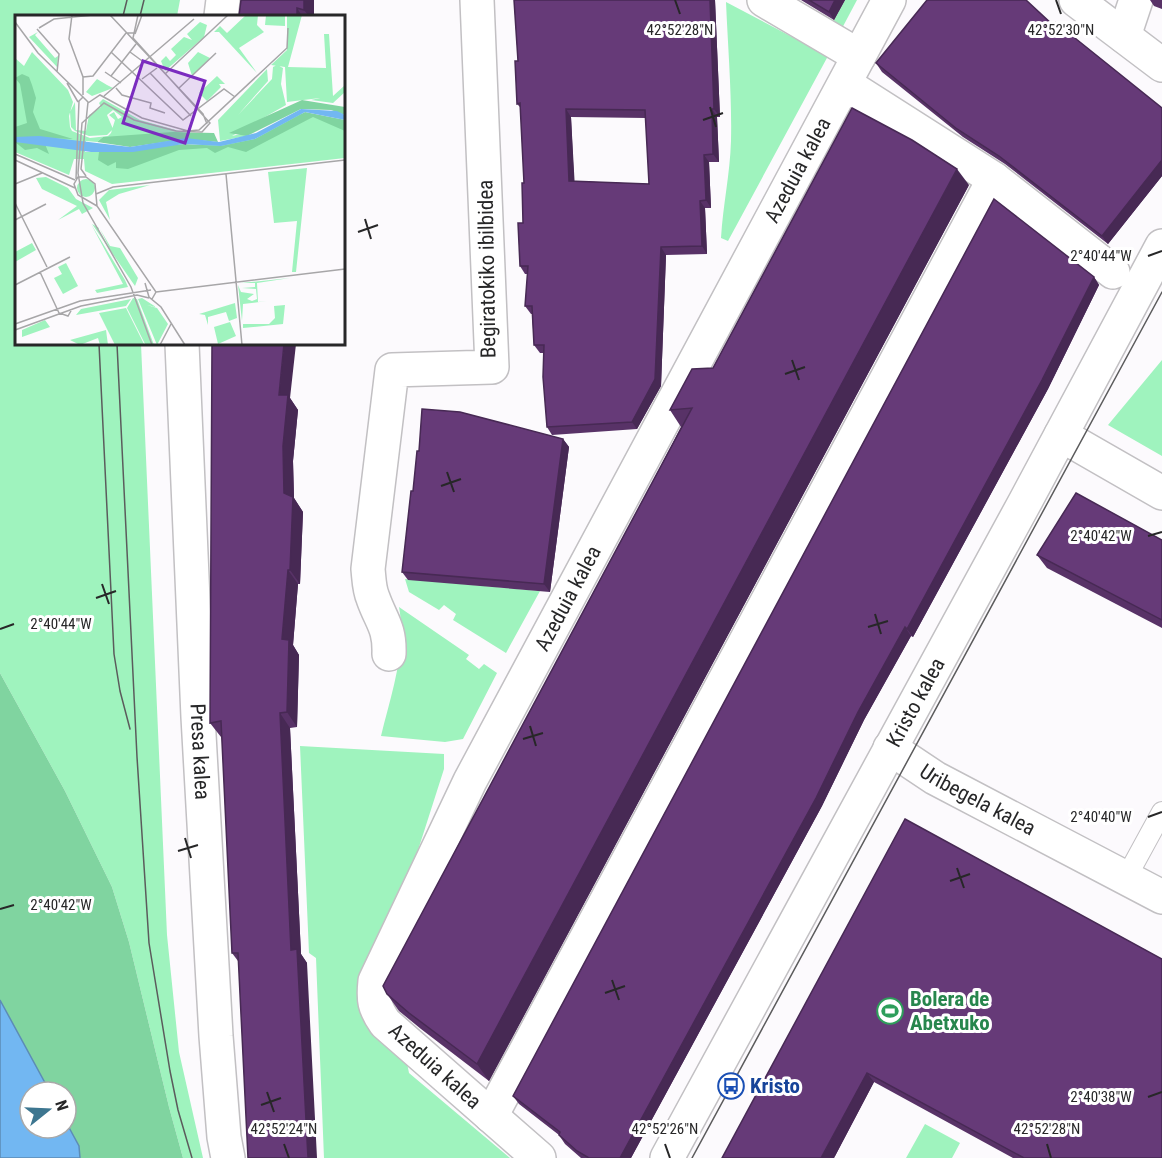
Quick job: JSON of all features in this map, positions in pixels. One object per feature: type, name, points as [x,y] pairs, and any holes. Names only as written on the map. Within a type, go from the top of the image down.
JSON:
[{"type":"street","points":[[221,15],[224,0]]},
{"type":"street","name":"Begiratokiko ibilbidea","points":[[389,654],[390,639],[386,624],[372,597],[368,569],[392,370],[492,367],[477,0]]},
{"type":"street","points":[[764,0],[1113,272]]},
{"type":"street","name":"Azeduia kalea","points":[[538,1158],[385,1023],[373,1000],[375,981],[470,782],[889,0]]},
{"type":"street","points":[[1076,0],[1162,64]]},
{"type":"street","points":[[1124,36],[1136,0]]},
{"type":"street","points":[[491,1116],[994,179]]},
{"type":"street","name":"Kristo kalea","points":[[667,1158],[1162,246]]},
{"type":"street","name":"Presa kalea","points":[[182,345],[198,729],[216,1036],[224,1137],[228,1158]]},
{"type":"street","points":[[1061,435],[1162,493]]},
{"type":"street","name":"Uribegela kalea","points":[[891,748],[935,778],[1162,897]]},
{"type":"lane","points":[[1126,878],[1162,812]]},
{"type":"green space","points":[[0,0],[180,0],[177,15],[15,15],[15,345],[141,345],[167,935],[179,1052],[203,1158],[183,1158],[129,942],[112,887],[65,791],[0,673]]},
{"type":"green space","points":[[845,0],[857,0],[840,32],[831,25]]},
{"type":"green space","points":[[726,2],[828,56],[728,241],[721,238],[731,141]]},
{"type":"green space","points":[[1162,360],[1162,456],[1108,425]]},
{"type":"green space","points":[[405,579],[540,591],[506,653],[453,620],[456,614],[444,605],[439,610],[409,592]]},
{"type":"green space","points":[[399,607],[469,655],[466,659],[479,669],[484,664],[497,673],[463,739],[445,742],[381,736],[399,656],[401,623]]},
{"type":"green space","points":[[0,673],[65,791],[112,887],[129,942],[183,1158],[80,1158],[76,1140],[78,1140],[78,1080],[43,1080],[0,1000]]},
{"type":"green space","points":[[300,746],[444,754],[444,769],[412,869],[361,976],[407,1063],[409,1073],[510,1158],[324,1158],[316,958],[309,953]]},
{"type":"green space","points":[[925,1124],[960,1143],[952,1158],[906,1158]]},
{"type":"water","points":[[0,1000],[43,1080],[18,1080],[18,1140],[76,1140],[80,1158],[0,1158]]},
{"type":"building","points":[[241,0],[304,0],[304,10],[297,8],[297,15],[239,15]]},
{"type":"building","points":[[514,0],[710,0],[714,109],[712,109],[713,154],[704,155],[706,200],[700,201],[702,246],[661,247],[655,379],[632,422],[547,427],[543,377],[544,345],[534,345],[532,306],[525,306],[528,266],[520,266],[518,223],[523,223],[522,183],[524,183],[520,103],[517,104],[515,61],[518,61]],"holes":[[[566,109],[645,110],[649,184],[569,181]]]},
{"type":"building","points":[[809,0],[835,0],[829,12]]},
{"type":"building","points":[[927,0],[1026,0],[1053,25],[1055,22],[1162,108],[1162,160],[1102,236],[999,156],[957,129],[876,63]]},
{"type":"building","points":[[852,108],[912,140],[957,169],[477,1064],[409,1013],[387,994],[383,986],[692,408],[670,410],[692,369],[713,368]]},
{"type":"building","points":[[994,199],[1094,277],[1042,380],[907,629],[905,627],[858,712],[816,798],[620,1158],[589,1158],[577,1151],[559,1135],[560,1132],[513,1096]]},
{"type":"building","points":[[212,345],[284,345],[279,395],[288,395],[283,446],[284,493],[293,497],[290,570],[288,570],[282,639],[289,640],[287,712],[280,713],[291,950],[297,949],[308,1158],[248,1158],[238,953],[232,953],[221,721],[210,723]]},
{"type":"building","points":[[422,409],[460,412],[563,439],[544,584],[402,572],[411,491],[413,491],[417,451],[419,451]]},
{"type":"building","points":[[1076,493],[1162,540],[1162,620],[1037,555]]},
{"type":"building","points":[[905,819],[1162,959],[1162,1158],[1024,1158],[867,1073],[821,1158],[722,1158]]},
{"type":"tram line","points":[[123,15],[127,0]]},
{"type":"tram line","points":[[140,15],[144,0]]},
{"type":"tram line","points":[[692,1158],[1162,292]]},
{"type":"tram line","points":[[99,345],[114,654],[120,691],[130,729]]},
{"type":"tram line","points":[[117,345],[137,757],[149,943],[170,1071],[178,1110],[192,1158]]},
{"type":"place","name":"Bolera de Abetxuko","points":[[890,1011]]},
{"type":"place","name":"Kristo","points":[[731,1086]]}]
